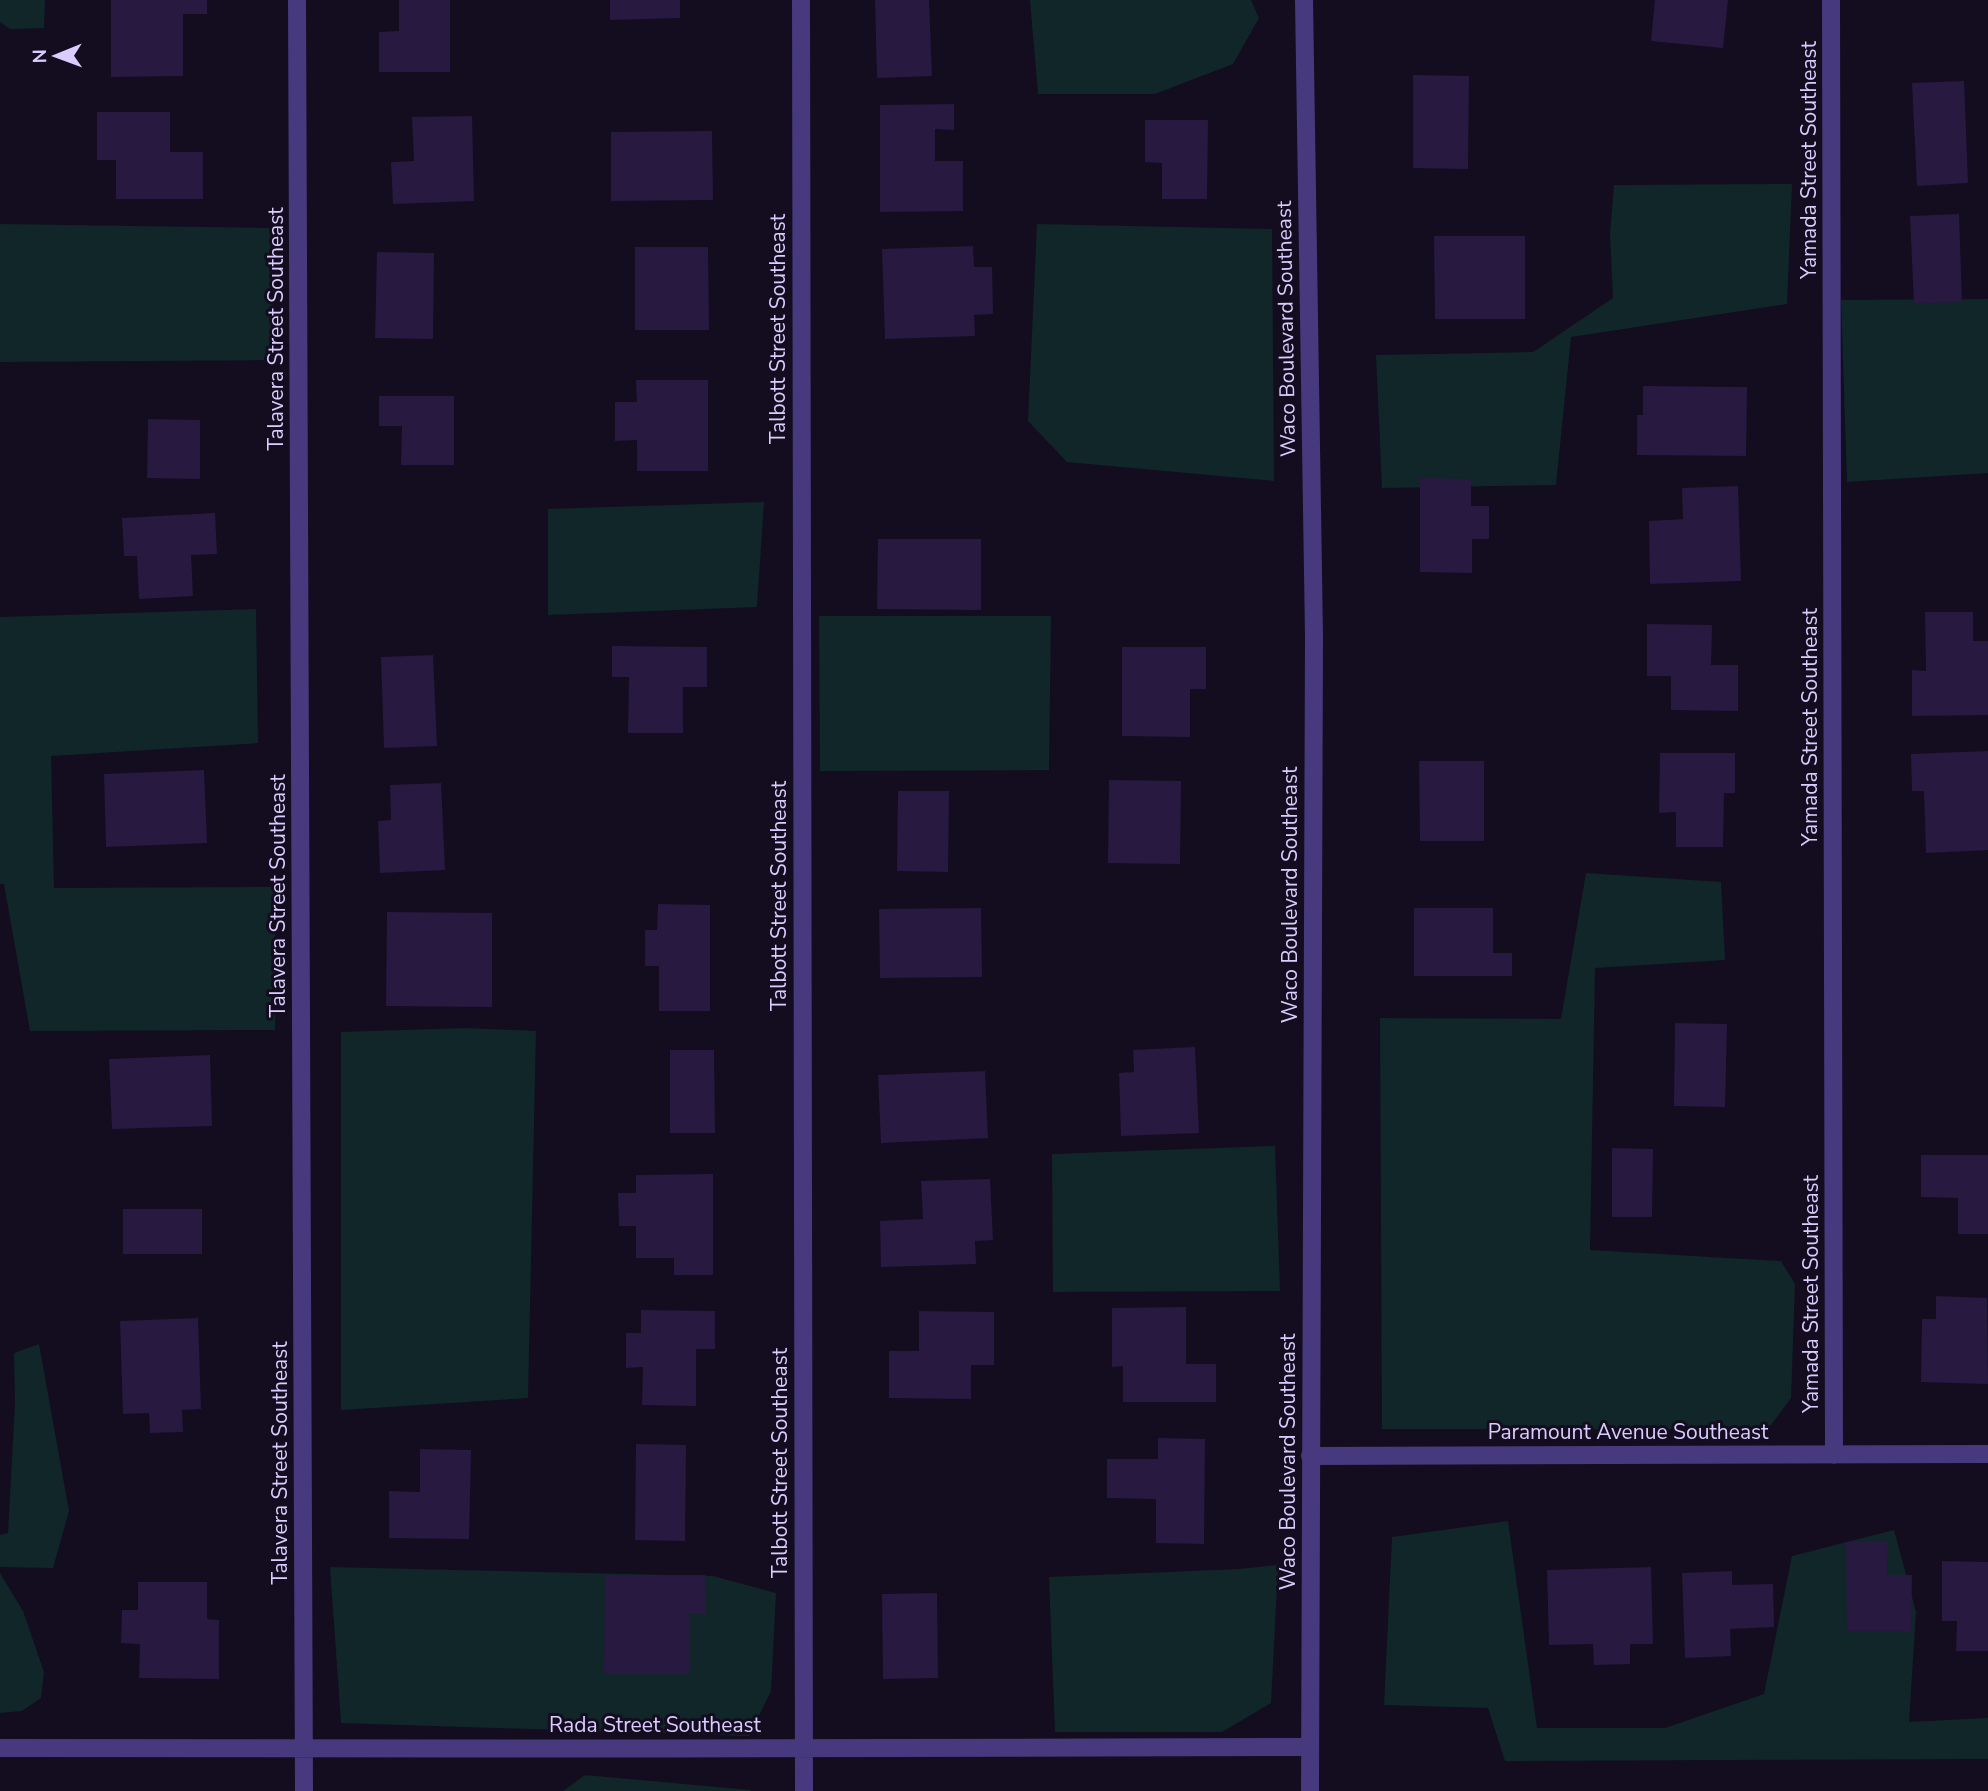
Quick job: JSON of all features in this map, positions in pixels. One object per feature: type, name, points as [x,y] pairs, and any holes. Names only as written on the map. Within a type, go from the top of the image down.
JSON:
[{"type":"street","name":"Talavera Street Southeast","points":[[297,0],[304,1791]]},
{"type":"street","name":"Talbott Street Southeast","points":[[801,0],[804,1791]]},
{"type":"street","name":"Waco Boulevard Southeast","points":[[1304,0],[1314,636],[1310,1791]]},
{"type":"street","name":"Yamada Street Southeast","points":[[1831,0],[1834,1455]]},
{"type":"street","name":"Paramount Avenue Southeast","points":[[1310,1456],[1988,1454]]},
{"type":"street","name":"Rada Street Southeast","points":[[0,1748],[304,1750],[803,1746],[1310,1747]]},
{"type":"green space","points":[[0,0],[45,0],[44,28],[10,29],[0,22]]},
{"type":"green space","points":[[1030,0],[1251,0],[1259,18],[1233,64],[1155,94],[1038,94]]},
{"type":"green space","points":[[1792,184],[1787,304],[1571,337],[1556,485],[1382,488],[1376,355],[1533,352],[1613,298],[1610,234],[1614,185]]},
{"type":"green space","points":[[0,224],[270,228],[274,360],[0,362]]},
{"type":"green space","points":[[1037,224],[1272,229],[1274,481],[1067,462],[1028,421]]},
{"type":"green space","points":[[1988,299],[1988,473],[1847,482],[1841,300]]},
{"type":"green space","points":[[764,502],[757,607],[548,615],[548,509]]},
{"type":"green space","points":[[256,609],[258,743],[51,756],[54,888],[275,887],[275,1030],[30,1031],[4,884],[0,884],[0,617]]},
{"type":"green space","points":[[819,616],[1051,616],[1049,770],[820,771]]},
{"type":"green space","points":[[1586,873],[1721,882],[1725,960],[1595,968],[1590,1250],[1781,1261],[1795,1284],[1791,1398],[1768,1429],[1382,1429],[1380,1018],[1561,1019]]},
{"type":"green space","points":[[465,1028],[536,1031],[528,1398],[341,1410],[341,1032]]},
{"type":"green space","points":[[1275,1146],[1280,1291],[1053,1292],[1052,1154]]},
{"type":"green space","points":[[39,1344],[69,1511],[53,1568],[0,1567],[0,1535],[8,1533],[15,1403],[14,1353]]},
{"type":"green space","points":[[1508,1521],[1537,1728],[1665,1728],[1764,1694],[1792,1556],[1894,1530],[1916,1612],[1909,1722],[1988,1718],[1988,1759],[1505,1761],[1488,1708],[1384,1705],[1392,1537]]},
{"type":"green space","points":[[1278,1565],[1271,1703],[1222,1732],[1055,1732],[1049,1577]]},
{"type":"green space","points":[[330,1567],[713,1576],[776,1593],[771,1691],[749,1736],[341,1723]]},
{"type":"green space","points":[[0,1573],[23,1611],[44,1672],[41,1698],[22,1711],[0,1713]]},
{"type":"green space","points":[[585,1775],[750,1790],[750,1791],[563,1791]]},
{"type":"building","points":[[111,0],[207,0],[207,14],[183,14],[183,76],[111,77]]},
{"type":"building","points":[[399,0],[450,0],[450,72],[379,72],[379,32],[399,31]]},
{"type":"building","points":[[610,0],[680,0],[680,18],[610,20]]},
{"type":"building","points":[[875,0],[929,0],[932,76],[877,78]]},
{"type":"building","points":[[1655,0],[1728,0],[1723,48],[1651,41]]},
{"type":"building","points":[[1413,75],[1469,76],[1468,169],[1413,168]]},
{"type":"building","points":[[1964,81],[1968,183],[1917,186],[1912,83]]},
{"type":"building","points":[[954,104],[954,130],[935,129],[935,161],[963,161],[963,211],[880,212],[880,105]]},
{"type":"building","points":[[97,112],[170,112],[170,152],[203,152],[203,199],[116,199],[116,160],[97,160]]},
{"type":"building","points":[[472,116],[474,201],[393,204],[391,162],[414,161],[412,117]]},
{"type":"building","points":[[1145,120],[1208,120],[1207,199],[1162,199],[1162,163],[1145,162]]},
{"type":"building","points":[[712,131],[713,200],[611,201],[611,132]]},
{"type":"building","points":[[1959,214],[1962,302],[1914,304],[1910,216]]},
{"type":"building","points":[[1434,236],[1525,236],[1525,319],[1435,319]]},
{"type":"building","points":[[973,246],[974,267],[992,267],[993,314],[974,315],[975,336],[885,339],[882,249]]},
{"type":"building","points":[[635,247],[708,247],[709,330],[635,330]]},
{"type":"building","points":[[377,252],[434,253],[433,339],[375,338]]},
{"type":"building","points":[[636,380],[708,380],[708,471],[637,471],[637,440],[615,441],[615,402],[637,402]]},
{"type":"building","points":[[1643,386],[1747,387],[1746,456],[1637,455],[1637,415],[1643,415]]},
{"type":"building","points":[[379,396],[454,396],[454,465],[401,465],[402,426],[379,426]]},
{"type":"building","points":[[148,419],[200,420],[200,479],[147,478]]},
{"type":"building","points":[[1420,478],[1471,479],[1471,506],[1489,506],[1489,539],[1472,539],[1472,573],[1420,572]]},
{"type":"building","points":[[1738,486],[1741,581],[1650,584],[1649,521],[1683,519],[1682,488]]},
{"type":"building","points":[[215,513],[217,554],[191,555],[193,596],[139,599],[137,556],[124,556],[122,518]]},
{"type":"building","points":[[878,539],[981,539],[981,610],[877,609]]},
{"type":"building","points":[[1925,612],[1973,612],[1973,641],[1988,641],[1988,715],[1912,716],[1912,670],[1926,671]]},
{"type":"building","points":[[1647,624],[1712,625],[1711,665],[1738,665],[1738,711],[1671,710],[1671,676],[1647,676]]},
{"type":"building","points":[[612,646],[707,647],[707,687],[683,687],[683,733],[628,733],[629,677],[612,677]]},
{"type":"building","points":[[1122,647],[1206,647],[1206,689],[1190,689],[1190,737],[1122,736]]},
{"type":"building","points":[[433,655],[437,746],[384,748],[381,657]]},
{"type":"building","points":[[1988,751],[1988,850],[1926,853],[1924,791],[1912,791],[1911,754]]},
{"type":"building","points":[[1660,753],[1735,753],[1735,793],[1724,793],[1723,847],[1676,847],[1676,812],[1659,813]]},
{"type":"building","points":[[1419,761],[1484,761],[1484,841],[1420,841]]},
{"type":"building","points":[[204,770],[207,843],[106,847],[104,774]]},
{"type":"building","points":[[1109,780],[1181,781],[1180,864],[1108,863]]},
{"type":"building","points":[[441,783],[445,870],[380,873],[378,821],[391,820],[390,785]]},
{"type":"building","points":[[898,791],[949,791],[948,872],[897,871]]},
{"type":"building","points":[[658,904],[710,905],[710,1011],[659,1011],[659,966],[645,966],[645,930],[657,930]]},
{"type":"building","points":[[981,908],[982,977],[880,978],[879,909]]},
{"type":"building","points":[[1414,908],[1493,908],[1493,953],[1512,953],[1512,976],[1414,976]]},
{"type":"building","points":[[387,912],[492,913],[492,1007],[386,1006]]},
{"type":"building","points":[[1675,1023],[1727,1024],[1725,1107],[1674,1106]]},
{"type":"building","points":[[1195,1047],[1199,1133],[1121,1136],[1119,1073],[1134,1072],[1133,1050]]},
{"type":"building","points":[[670,1050],[714,1050],[715,1133],[670,1133]]},
{"type":"building","points":[[210,1055],[212,1126],[112,1129],[109,1059]]},
{"type":"building","points":[[985,1071],[988,1138],[881,1143],[878,1075]]},
{"type":"building","points":[[1612,1148],[1653,1149],[1652,1217],[1612,1217]]},
{"type":"building","points":[[1921,1155],[1988,1155],[1988,1234],[1958,1234],[1958,1198],[1921,1197]]},
{"type":"building","points":[[713,1174],[713,1275],[674,1275],[674,1258],[636,1258],[636,1226],[619,1226],[618,1193],[636,1193],[636,1175]]},
{"type":"building","points":[[990,1179],[993,1240],[975,1241],[976,1264],[881,1267],[880,1221],[923,1219],[921,1181]]},
{"type":"building","points":[[123,1209],[202,1209],[202,1254],[123,1254]]},
{"type":"building","points":[[1936,1296],[1987,1298],[1988,1384],[1921,1382],[1922,1319],[1936,1319]]},
{"type":"building","points":[[1186,1307],[1186,1364],[1216,1364],[1216,1402],[1123,1402],[1123,1366],[1112,1367],[1112,1308]]},
{"type":"building","points":[[641,1310],[715,1311],[715,1349],[696,1349],[696,1406],[642,1405],[643,1367],[626,1368],[626,1333],[641,1333]]},
{"type":"building","points":[[919,1311],[994,1312],[994,1365],[971,1365],[971,1399],[889,1398],[889,1351],[919,1351]]},
{"type":"building","points":[[198,1318],[201,1409],[182,1410],[183,1432],[150,1433],[149,1413],[123,1414],[120,1321]]},
{"type":"building","points":[[1158,1438],[1205,1439],[1204,1544],[1156,1543],[1156,1499],[1107,1498],[1107,1459],[1158,1459]]},
{"type":"building","points":[[636,1444],[686,1445],[685,1541],[635,1540]]},
{"type":"building","points":[[420,1449],[471,1450],[469,1539],[389,1538],[389,1491],[420,1492]]},
{"type":"building","points":[[1846,1542],[1888,1542],[1887,1575],[1912,1575],[1911,1631],[1847,1631]]},
{"type":"building","points":[[1942,1561],[1988,1562],[1988,1651],[1956,1651],[1957,1621],[1942,1621]]},
{"type":"building","points":[[1651,1567],[1653,1644],[1630,1644],[1630,1664],[1594,1665],[1593,1644],[1549,1645],[1547,1570]]},
{"type":"building","points":[[1732,1571],[1732,1585],[1773,1584],[1774,1627],[1730,1629],[1731,1656],[1685,1658],[1682,1573]]},
{"type":"building","points":[[605,1575],[705,1575],[706,1614],[690,1614],[690,1674],[604,1674]]},
{"type":"building","points":[[138,1582],[207,1582],[207,1619],[219,1620],[219,1679],[139,1678],[140,1644],[121,1643],[122,1610],[138,1610]]},
{"type":"building","points":[[937,1593],[938,1678],[883,1679],[882,1594]]}]
